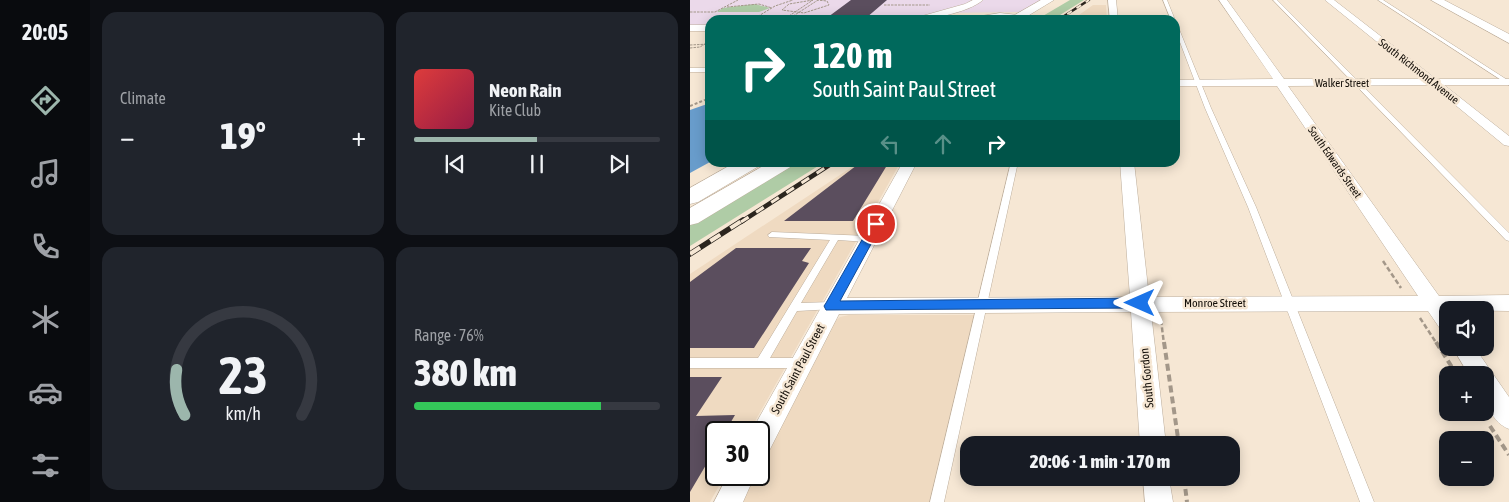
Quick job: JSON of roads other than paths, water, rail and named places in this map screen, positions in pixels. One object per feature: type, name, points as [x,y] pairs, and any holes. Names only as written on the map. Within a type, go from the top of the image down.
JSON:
[{"type":"main road","points":[[1028,15],[1049,0]]},
{"type":"main road","points":[[1030,15],[1063,0]]},
{"type":"main road","points":[[1436,0],[1509,40]]},
{"type":"main road","points":[[690,197],[743,167]]},
{"type":"main road","points":[[690,218],[777,167]]},
{"type":"street","points":[[932,15],[968,6],[979,0]]},
{"type":"street","points":[[1112,0],[1114,15]]},
{"type":"street","name":"South Edwards Street","points":[[1223,0],[1439,311]]},
{"type":"street","name":"South Richmond Avenue","points":[[1329,0],[1509,142]]},
{"type":"street","points":[[690,28],[705,28]]},
{"type":"street","name":"Walker Street","points":[[1180,83],[1509,82]]},
{"type":"street","name":"South Saint Paul Street","points":[[770,423],[831,306],[907,167]]},
{"type":"street","name":"South Gordon","points":[[1127,167],[1152,436]]},
{"type":"street","name":"Monroe Street","points":[[831,306],[1140,303],[1509,303]]},
{"type":"street","points":[[1494,394],[1509,417]]},
{"type":"street","points":[[728,502],[736,486]]},
{"type":"street","points":[[1157,486],[1159,502]]},
{"type":"lane","points":[[1165,0],[1172,15]]},
{"type":"lane","points":[[1274,0],[1509,238]]},
{"type":"lane","points":[[1380,0],[1509,82]]},
{"type":"lane","points":[[1180,36],[1252,207],[1366,502]]},
{"type":"lane","points":[[690,70],[705,70]]},
{"type":"lane","points":[[937,502],[1015,167]]},
{"type":"lane","points":[[772,235],[868,239]]},
{"type":"lane","points":[[761,363],[836,237]]},
{"type":"lane","points":[[794,307],[831,306]]},
{"type":"lane","points":[[690,363],[802,363]]},
{"type":"water","points":[[705,105],[705,165],[690,173],[690,110]]},
{"type":"railway","points":[[1066,15],[1089,0]]},
{"type":"railway","points":[[741,222],[826,167]]},
{"type":"railway","points":[[690,254],[743,220]]}]
